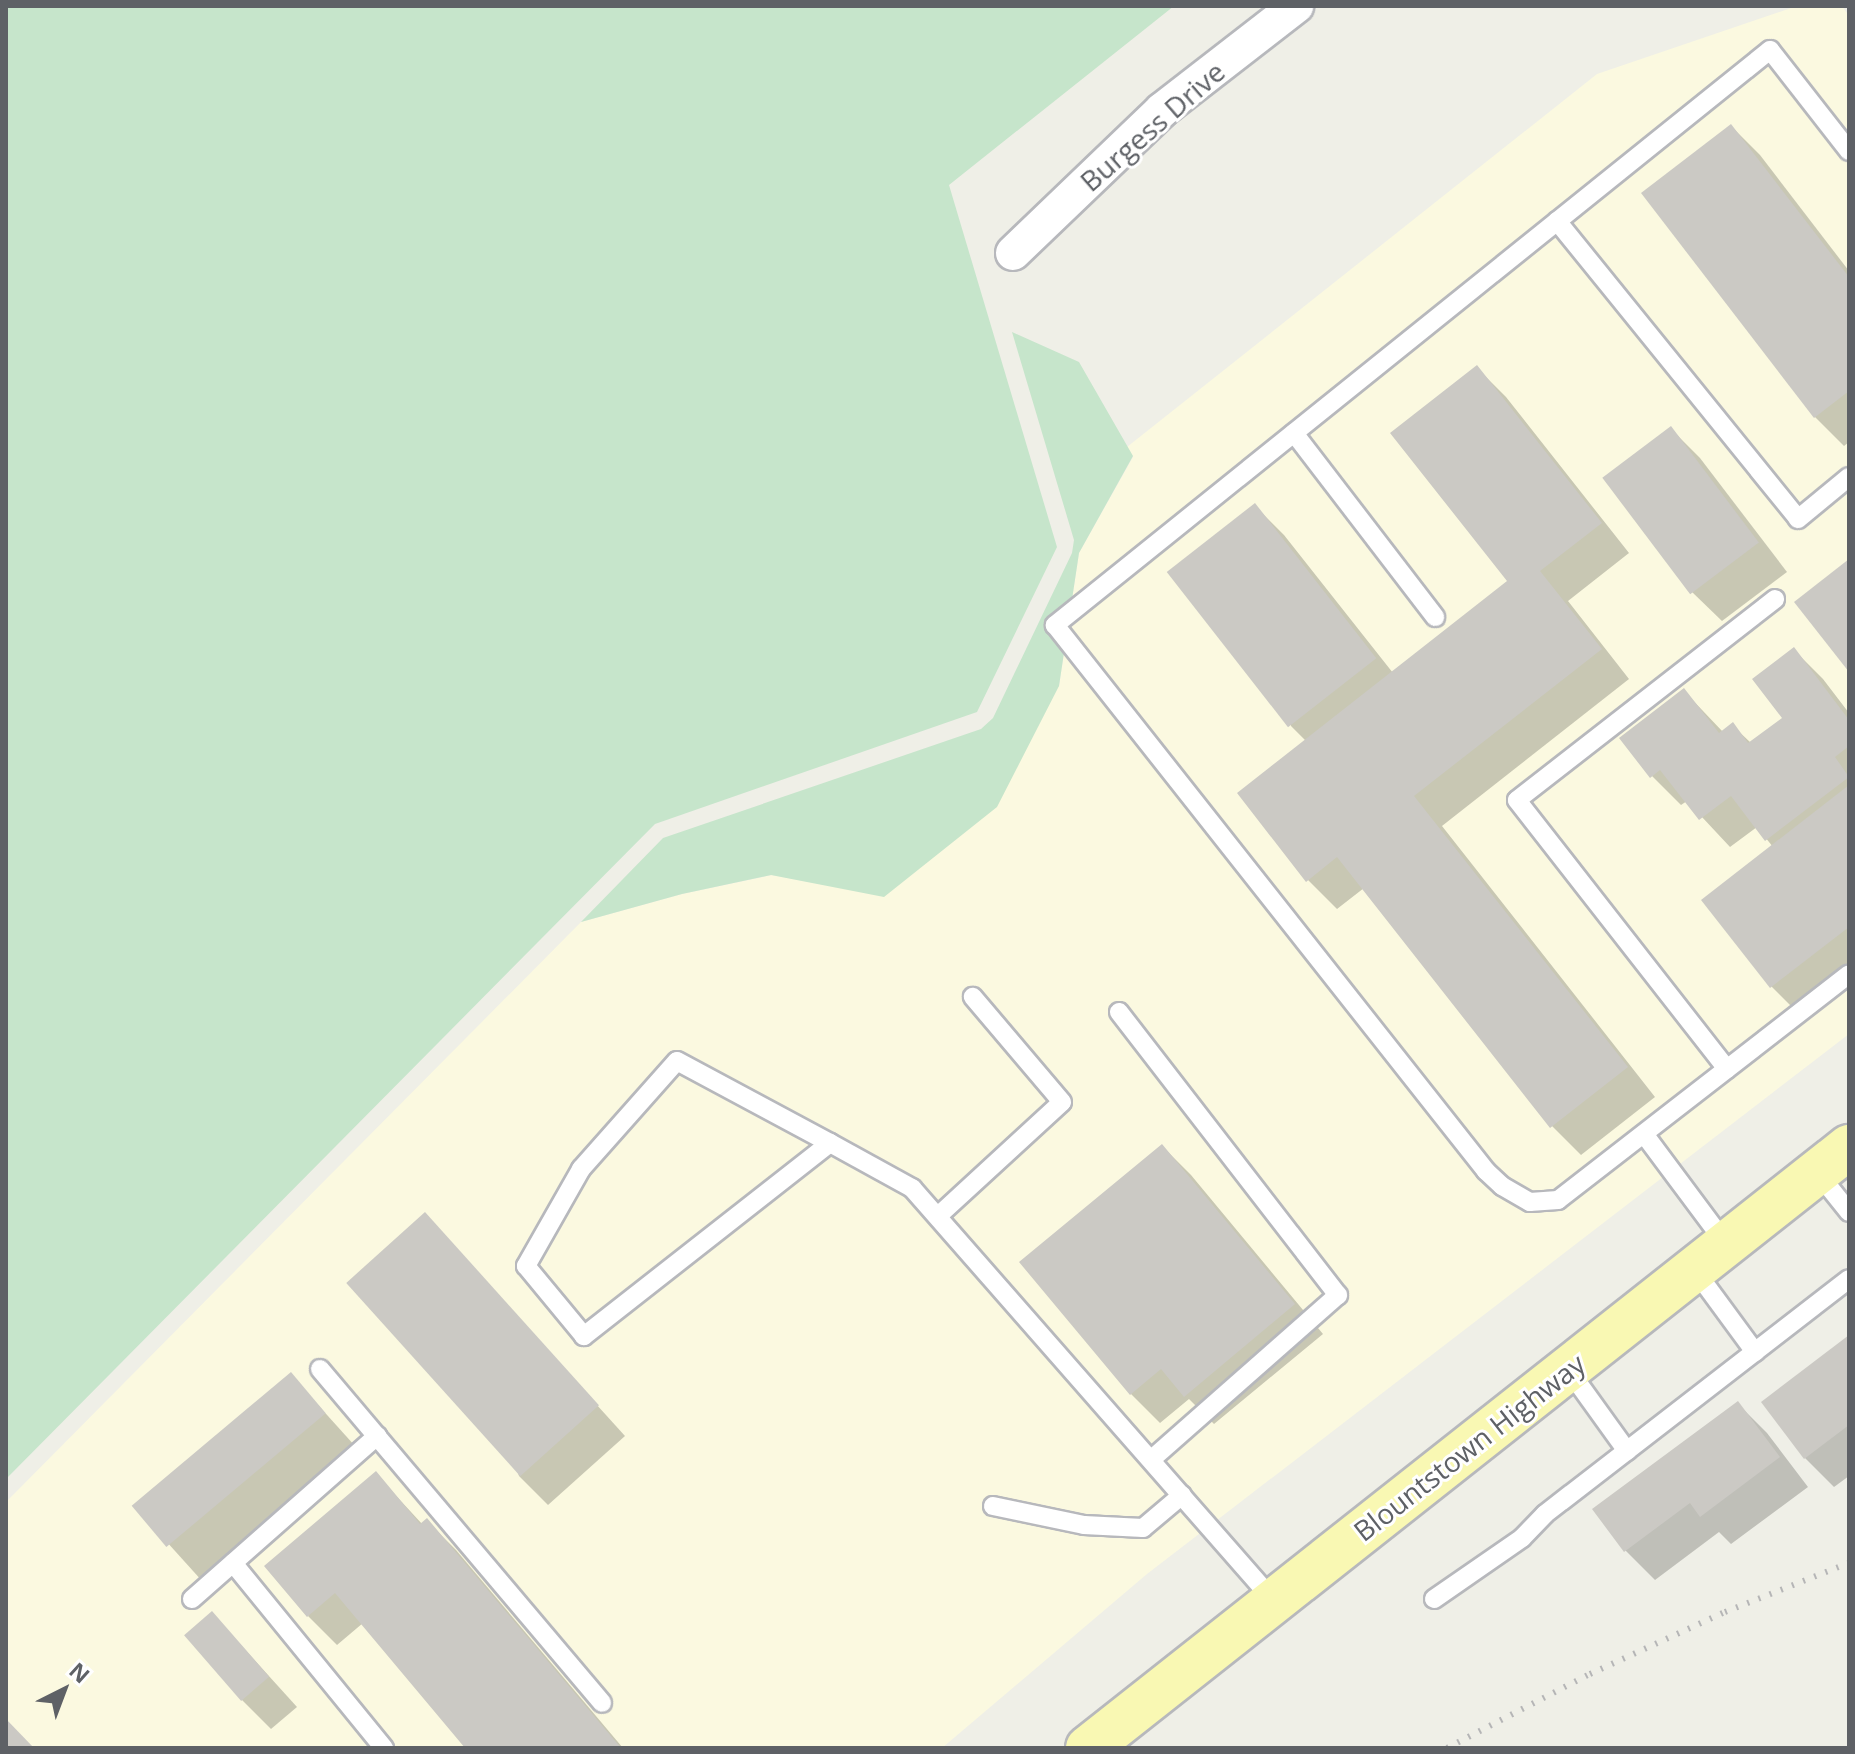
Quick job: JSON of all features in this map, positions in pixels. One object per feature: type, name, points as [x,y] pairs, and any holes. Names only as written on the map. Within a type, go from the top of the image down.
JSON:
[{"type":"main road","name":"Blountstown Highway","points":[[1088,1748],[1833,1159]]},
{"type":"street","name":"Burgess Drive","points":[[1013,253],[1162,110],[1296,6]]},
{"type":"lane","points":[[1849,151],[1770,50],[1055,625],[1486,1171],[1502,1186],[1530,1202],[1558,1200],[1849,974]]},
{"type":"lane","points":[[1557,221],[1798,519],[1849,477]]},
{"type":"lane","points":[[1294,433],[1435,617]]},
{"type":"lane","points":[[1727,1069],[1517,800],[1775,599]]},
{"type":"lane","points":[[938,1216],[1062,1102],[973,997]]},
{"type":"lane","points":[[1119,1012],[1338,1295],[1151,1460]]},
{"type":"lane","points":[[830,1143],[584,1336],[526,1266],[581,1169],[677,1061],[830,1143],[912,1188],[1274,1601]]},
{"type":"lane","points":[[1644,1134],[1710,1257],[1755,1352]]},
{"type":"lane","points":[[1833,1159],[1849,1212]]},
{"type":"lane","points":[[1434,1599],[1522,1538],[1545,1514],[1849,1279]]},
{"type":"lane","points":[[320,1369],[602,1703]]},
{"type":"lane","points":[[1568,1369],[1627,1451]]},
{"type":"lane","points":[[192,1599],[377,1436]]},
{"type":"lane","points":[[993,1506],[1084,1525],[1143,1528],[1182,1495]]},
{"type":"lane","points":[[233,1563],[384,1748]]},
{"type":"shaded area","points":[[1797,6],[1842,6],[1849,16],[1849,1034],[1147,1574],[942,1748],[6,1748],[6,1502],[581,922],[682,894],[772,875],[884,896],[1059,686],[1079,553],[1133,457],[1127,447],[1597,74]]},
{"type":"green space","points":[[6,6],[1174,6],[949,185],[1057,547],[977,712],[655,824],[6,1479]]},
{"type":"green space","points":[[1012,332],[1079,362],[1133,456],[1079,553],[1059,686],[997,807],[884,897],[771,875],[682,894],[581,922],[663,838],[981,729],[993,718],[1072,553],[1074,540]]},
{"type":"building","points":[[1731,124],[1849,277],[1849,391],[1814,418],[1641,193]]},
{"type":"building","points":[[1477,365],[1602,523],[1540,571],[1602,649],[1414,796],[1628,1067],[1550,1128],[1337,857],[1306,882],[1237,793],[1507,581],[1390,433]]},
{"type":"building","points":[[1671,426],[1759,543],[1690,594],[1602,478]]},
{"type":"building","points":[[1255,503],[1376,658],[1288,727],[1167,572]]},
{"type":"building","points":[[1849,559],[1849,672],[1794,602]]},
{"type":"building","points":[[1794,647],[1849,720],[1849,746],[1835,757],[1849,777],[1765,841],[1731,796],[1699,820],[1660,770],[1650,778],[1619,738],[1684,688],[1719,733],[1733,722],[1748,743],[1782,718],[1752,679]]},
{"type":"building","points":[[1849,785],[1849,927],[1770,988],[1701,900]]},
{"type":"building","points":[[1162,1144],[1295,1304],[1184,1397],[1161,1369],[1130,1395],[1019,1262]]},
{"type":"building","points":[[425,1212],[599,1405],[520,1476],[346,1283]]},
{"type":"building","points":[[1849,1335],[1849,1425],[1804,1459],[1761,1402]]},
{"type":"building","points":[[291,1372],[326,1413],[166,1547],[132,1506]]},
{"type":"building","points":[[1738,1401],[1780,1457],[1700,1517],[1690,1503],[1624,1552],[1592,1509]]},
{"type":"building","points":[[376,1471],[420,1524],[427,1518],[621,1748],[465,1748],[335,1593],[307,1617],[264,1566]]},
{"type":"building","points":[[212,1611],[269,1677],[241,1701],[184,1635]]},
{"type":"building","points":[[6,1719],[34,1748],[6,1748]]},
{"type":"railway","points":[[1447,1748],[1590,1674],[1725,1612],[1849,1563]]}]
